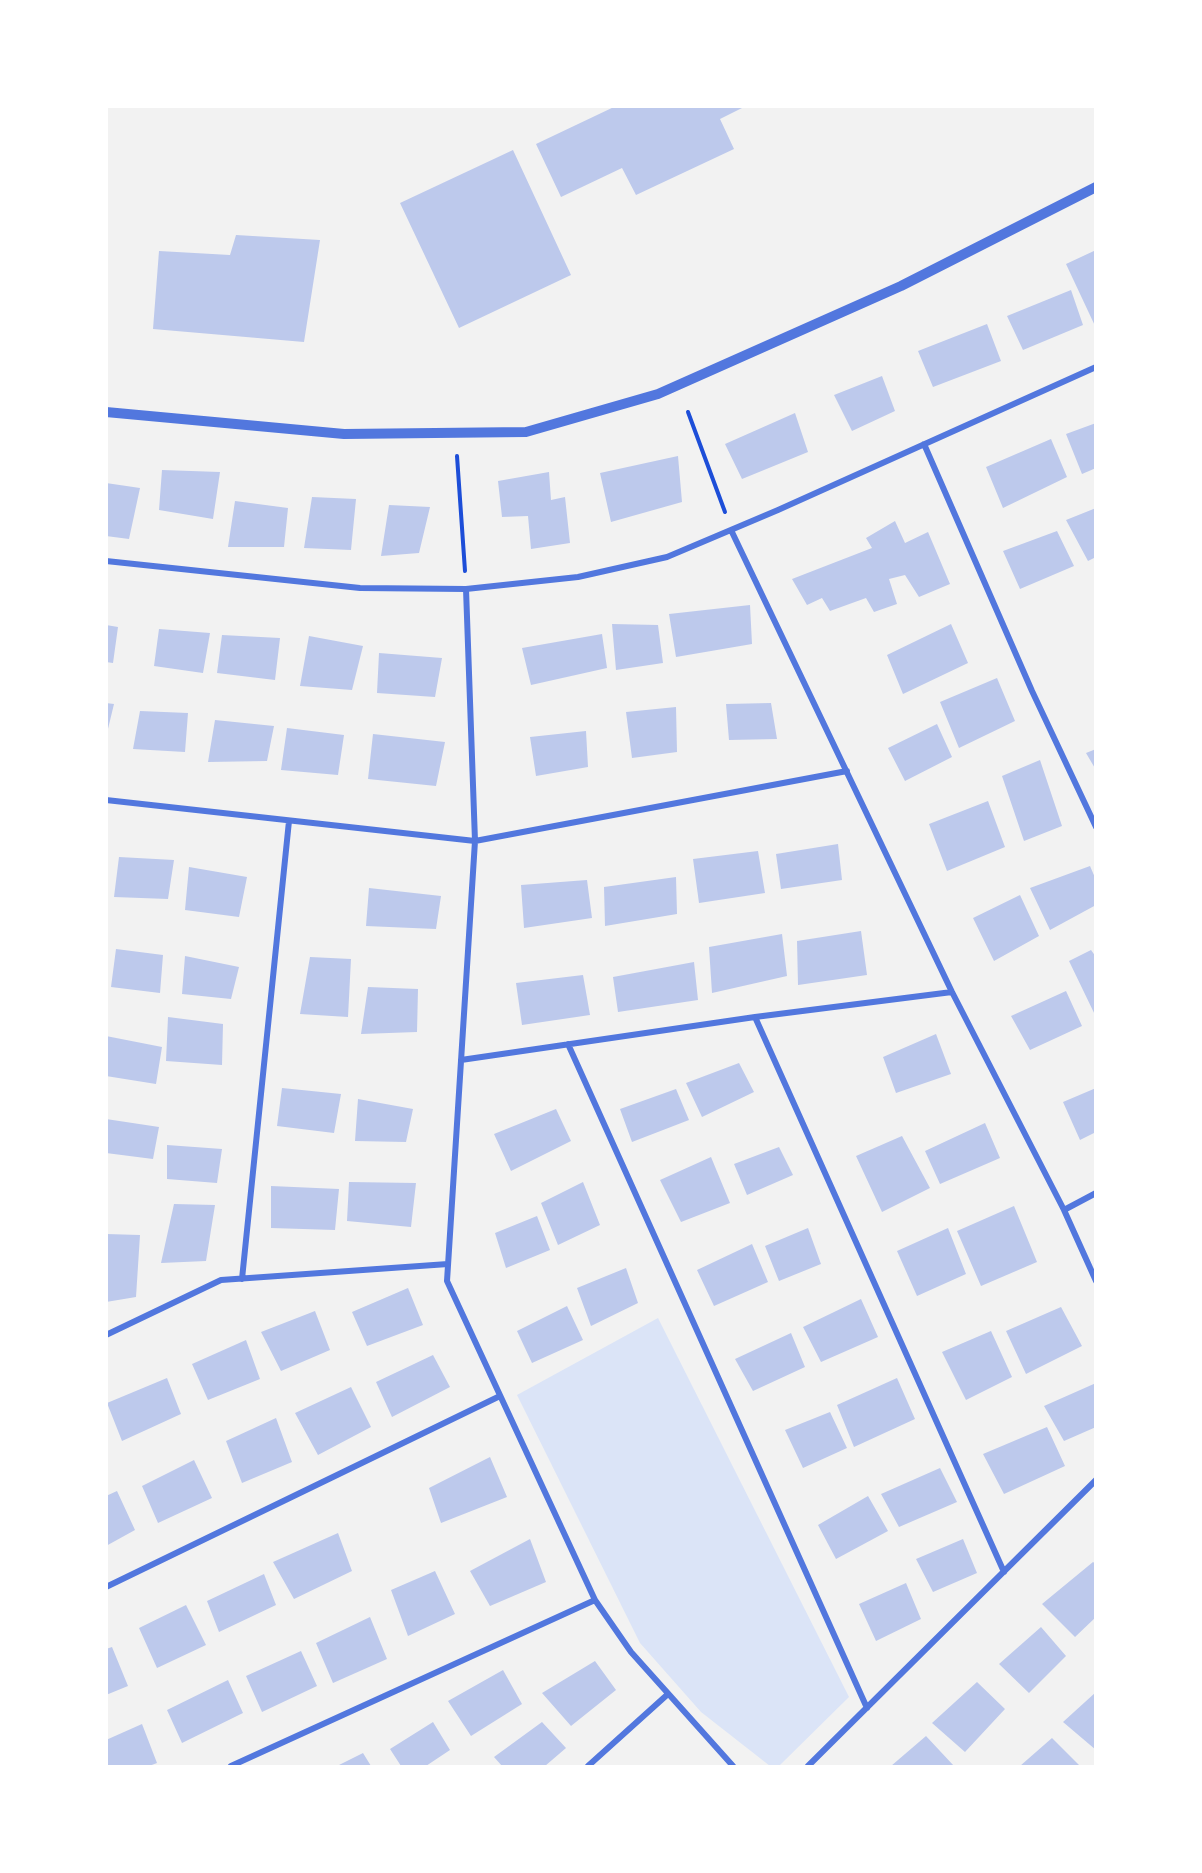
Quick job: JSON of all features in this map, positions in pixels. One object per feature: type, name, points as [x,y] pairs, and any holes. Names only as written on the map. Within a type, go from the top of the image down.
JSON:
[{"type":"street","points":[[106,412],[344,434],[526,432],[658,394],[901,286],[1095,187]]},
{"type":"street","points":[[106,561],[360,588],[466,589],[578,577],[667,557],[1095,367]]},
{"type":"street","points":[[924,444],[1027,680],[1095,826]]},
{"type":"street","points":[[732,530],[952,992],[1064,1210],[1095,1281]]},
{"type":"street","points":[[466,589],[475,841],[447,1281],[596,1600],[631,1652],[734,1767]]},
{"type":"street","points":[[107,803],[475,841],[847,771]]},
{"type":"street","points":[[242,1279],[289,821]]},
{"type":"street","points":[[461,1060],[755,1017],[952,992]]},
{"type":"street","points":[[755,1017],[1004,1572]]},
{"type":"street","points":[[568,1044],[867,1708]]},
{"type":"street","points":[[1064,1210],[1095,1193]]},
{"type":"street","points":[[106,1335],[221,1280],[448,1264]]},
{"type":"street","points":[[106,1587],[500,1396]]},
{"type":"street","points":[[808,1767],[1095,1480]]},
{"type":"street","points":[[231,1767],[596,1600]]},
{"type":"street","points":[[588,1767],[668,1694]]},
{"type":"path","points":[[688,412],[732,530]]},
{"type":"path","points":[[457,456],[466,589]]},
{"type":"shaded area","points":[[658,1318],[849,1697],[779,1766],[770,1766],[701,1712],[640,1643],[517,1395]]},
{"type":"building","points":[[616,106],[746,106],[720,119],[734,149],[636,195],[622,168],[561,197],[536,144]]},
{"type":"building","points":[[513,150],[571,275],[459,328],[400,203]]},
{"type":"building","points":[[236,235],[320,240],[304,342],[153,329],[159,251],[230,255]]},
{"type":"building","points":[[1096,250],[1096,328],[1066,264]]},
{"type":"building","points":[[1071,290],[1083,325],[1023,350],[1007,316]]},
{"type":"building","points":[[987,324],[1001,361],[933,387],[918,351]]},
{"type":"building","points":[[882,376],[895,411],[852,431],[834,395]]},
{"type":"building","points":[[795,413],[808,452],[742,479],[725,444]]},
{"type":"building","points":[[1096,423],[1096,468],[1082,474],[1066,434]]},
{"type":"building","points":[[1051,439],[1067,477],[1003,508],[986,467]]},
{"type":"building","points":[[678,456],[682,502],[611,522],[600,473]]},
{"type":"building","points":[[162,470],[220,472],[213,519],[159,510]]},
{"type":"building","points":[[549,472],[551,500],[565,497],[570,543],[531,549],[528,516],[502,517],[498,481]]},
{"type":"building","points":[[106,483],[140,488],[129,539],[106,536]]},
{"type":"building","points":[[312,497],[356,499],[351,550],[304,548]]},
{"type":"building","points":[[235,501],[288,508],[284,547],[228,547]]},
{"type":"building","points":[[389,505],[430,507],[419,553],[381,556]]},
{"type":"building","points":[[1096,508],[1096,557],[1088,561],[1066,520]]},
{"type":"building","points":[[895,521],[905,543],[928,532],[950,584],[919,597],[905,575],[889,579],[897,604],[874,612],[866,598],[830,611],[822,598],[807,605],[792,579],[872,548],[866,538]]},
{"type":"building","points":[[1057,531],[1074,566],[1020,589],[1003,551]]},
{"type":"building","points":[[750,605],[752,644],[676,657],[669,614]]},
{"type":"building","points":[[612,624],[658,625],[663,663],[616,670]]},
{"type":"building","points":[[951,624],[968,663],[903,694],[887,655]]},
{"type":"building","points":[[106,625],[118,627],[113,663],[106,662]]},
{"type":"building","points":[[159,629],[210,633],[203,673],[154,666]]},
{"type":"building","points":[[602,634],[607,668],[531,685],[522,648]]},
{"type":"building","points":[[222,635],[280,638],[275,680],[217,673]]},
{"type":"building","points":[[309,636],[363,646],[352,690],[300,686]]},
{"type":"building","points":[[379,653],[442,658],[435,697],[377,693]]},
{"type":"building","points":[[997,678],[1015,721],[959,748],[940,702]]},
{"type":"building","points":[[106,703],[114,704],[107,733],[106,732]]},
{"type":"building","points":[[771,703],[777,739],[729,740],[726,704]]},
{"type":"building","points":[[676,707],[677,752],[632,758],[626,712]]},
{"type":"building","points":[[140,711],[188,713],[185,752],[133,749]]},
{"type":"building","points":[[215,720],[274,726],[267,761],[208,762]]},
{"type":"building","points":[[937,724],[952,757],[905,781],[888,748]]},
{"type":"building","points":[[287,728],[344,735],[338,775],[281,770]]},
{"type":"building","points":[[586,731],[588,767],[536,776],[530,737]]},
{"type":"building","points":[[373,734],[445,742],[436,786],[368,779]]},
{"type":"building","points":[[1096,749],[1096,770],[1086,753]]},
{"type":"building","points":[[1040,760],[1062,826],[1024,841],[1002,776]]},
{"type":"building","points":[[988,801],[1005,847],[947,871],[929,824]]},
{"type":"building","points":[[838,844],[842,880],[781,889],[776,854]]},
{"type":"building","points":[[758,851],[765,893],[699,903],[693,859]]},
{"type":"building","points":[[119,857],[174,860],[168,899],[114,897]]},
{"type":"building","points":[[1090,866],[1096,880],[1096,905],[1050,930],[1030,888]]},
{"type":"building","points":[[189,867],[247,877],[239,917],[185,910]]},
{"type":"building","points":[[676,877],[677,914],[605,926],[604,887]]},
{"type":"building","points":[[587,880],[592,918],[524,928],[521,885]]},
{"type":"building","points":[[369,888],[441,896],[436,929],[366,926]]},
{"type":"building","points":[[1020,895],[1039,936],[994,961],[973,918]]},
{"type":"building","points":[[861,931],[867,975],[798,985],[797,941]]},
{"type":"building","points":[[782,934],[787,976],[712,993],[709,947]]},
{"type":"building","points":[[116,949],[163,955],[160,993],[111,987]]},
{"type":"building","points":[[1091,950],[1096,957],[1096,1017],[1069,961]]},
{"type":"building","points":[[185,956],[239,967],[231,999],[182,994]]},
{"type":"building","points":[[310,957],[351,959],[348,1017],[300,1014]]},
{"type":"building","points":[[694,962],[698,1000],[618,1012],[613,977]]},
{"type":"building","points":[[583,975],[590,1015],[522,1025],[516,983]]},
{"type":"building","points":[[368,987],[418,989],[417,1032],[361,1034]]},
{"type":"building","points":[[1066,991],[1082,1026],[1030,1050],[1011,1016]]},
{"type":"building","points":[[168,1017],[223,1024],[222,1065],[166,1061]]},
{"type":"building","points":[[936,1034],[951,1074],[896,1093],[883,1057]]},
{"type":"building","points":[[106,1036],[162,1047],[156,1084],[106,1076]]},
{"type":"building","points":[[739,1063],[754,1092],[702,1117],[686,1083]]},
{"type":"building","points":[[282,1088],[341,1094],[334,1133],[277,1126]]},
{"type":"building","points":[[1096,1088],[1096,1132],[1080,1140],[1063,1102]]},
{"type":"building","points":[[676,1089],[689,1120],[632,1142],[620,1109]]},
{"type":"building","points":[[358,1099],[413,1109],[406,1142],[355,1141]]},
{"type":"building","points":[[556,1109],[571,1141],[511,1171],[494,1134]]},
{"type":"building","points":[[106,1119],[159,1127],[153,1159],[106,1153]]},
{"type":"building","points":[[985,1123],[1000,1158],[940,1184],[925,1151]]},
{"type":"building","points":[[902,1136],[930,1188],[882,1212],[856,1156]]},
{"type":"building","points":[[167,1145],[222,1149],[217,1183],[167,1179]]},
{"type":"building","points":[[779,1147],[793,1175],[747,1195],[734,1164]]},
{"type":"building","points":[[711,1157],[730,1203],[681,1222],[660,1180]]},
{"type":"building","points":[[349,1182],[416,1183],[411,1227],[347,1221]]},
{"type":"building","points":[[583,1182],[600,1225],[558,1245],[541,1203]]},
{"type":"building","points":[[271,1186],[339,1189],[335,1230],[271,1228]]},
{"type":"building","points":[[174,1204],[215,1205],[206,1261],[161,1263]]},
{"type":"building","points":[[1014,1206],[1037,1262],[981,1286],[957,1231]]},
{"type":"building","points":[[537,1216],[550,1250],[506,1268],[495,1233]]},
{"type":"building","points":[[808,1228],[821,1264],[779,1281],[765,1246]]},
{"type":"building","points":[[948,1228],[966,1274],[917,1296],[897,1251]]},
{"type":"building","points":[[106,1234],[140,1235],[136,1297],[106,1302]]},
{"type":"building","points":[[752,1244],[768,1282],[714,1306],[697,1270]]},
{"type":"building","points":[[626,1268],[638,1303],[591,1326],[577,1288]]},
{"type":"building","points":[[408,1288],[423,1325],[367,1346],[352,1312]]},
{"type":"building","points":[[861,1299],[878,1337],[821,1362],[803,1327]]},
{"type":"building","points":[[567,1306],[583,1340],[532,1363],[517,1331]]},
{"type":"building","points":[[1061,1307],[1082,1346],[1026,1374],[1006,1331]]},
{"type":"building","points":[[315,1311],[330,1350],[281,1371],[261,1332]]},
{"type":"building","points":[[991,1331],[1012,1377],[966,1400],[942,1352]]},
{"type":"building","points":[[791,1333],[805,1367],[753,1391],[735,1359]]},
{"type":"building","points":[[246,1340],[260,1379],[208,1400],[192,1364]]},
{"type":"building","points":[[433,1355],[450,1387],[392,1417],[376,1382]]},
{"type":"building","points":[[167,1378],[181,1414],[122,1441],[107,1403]]},
{"type":"building","points":[[897,1378],[915,1419],[854,1447],[837,1405]]},
{"type":"building","points":[[1096,1383],[1096,1427],[1064,1441],[1044,1406]]},
{"type":"building","points":[[351,1387],[371,1427],[318,1455],[295,1413]]},
{"type":"building","points":[[830,1412],[847,1448],[803,1468],[785,1430]]},
{"type":"building","points":[[276,1418],[292,1462],[242,1483],[226,1441]]},
{"type":"building","points":[[1047,1427],[1065,1466],[1004,1494],[983,1454]]},
{"type":"building","points":[[490,1457],[507,1497],[441,1523],[429,1488]]},
{"type":"building","points":[[194,1460],[212,1498],[158,1523],[142,1486]]},
{"type":"building","points":[[940,1468],[957,1502],[899,1527],[881,1494]]},
{"type":"building","points":[[117,1491],[135,1530],[106,1546],[106,1496]]},
{"type":"building","points":[[868,1496],[888,1531],[836,1559],[818,1525]]},
{"type":"building","points":[[338,1533],[352,1571],[294,1599],[273,1562]]},
{"type":"building","points":[[530,1539],[546,1582],[490,1606],[470,1571]]},
{"type":"building","points":[[963,1539],[977,1573],[933,1592],[916,1559]]},
{"type":"building","points":[[1093,1562],[1096,1564],[1096,1617],[1075,1637],[1042,1604]]},
{"type":"building","points":[[435,1571],[455,1614],[408,1636],[391,1590]]},
{"type":"building","points":[[264,1574],[276,1605],[219,1632],[207,1601]]},
{"type":"building","points":[[906,1583],[921,1619],[876,1641],[859,1604]]},
{"type":"building","points":[[186,1605],[206,1645],[157,1668],[139,1628]]},
{"type":"building","points":[[370,1617],[387,1659],[333,1683],[316,1643]]},
{"type":"building","points":[[1041,1627],[1066,1656],[1029,1693],[999,1664]]},
{"type":"building","points":[[112,1647],[128,1686],[106,1695],[106,1649]]},
{"type":"building","points":[[301,1651],[317,1686],[262,1712],[246,1676]]},
{"type":"building","points":[[595,1661],[616,1690],[571,1726],[542,1693]]},
{"type":"building","points":[[503,1670],[522,1704],[471,1736],[448,1701]]},
{"type":"building","points":[[228,1680],[243,1713],[182,1743],[167,1710]]},
{"type":"building","points":[[977,1682],[1005,1709],[965,1752],[932,1723]]},
{"type":"building","points":[[1096,1692],[1096,1750],[1063,1722]]},
{"type":"building","points":[[433,1722],[450,1750],[426,1766],[401,1766],[390,1749]]},
{"type":"building","points":[[542,1722],[566,1748],[545,1766],[502,1766],[494,1757]]},
{"type":"building","points":[[142,1724],[157,1763],[149,1766],[106,1766],[106,1740]]},
{"type":"building","points":[[926,1736],[954,1766],[891,1766]]},
{"type":"building","points":[[1052,1738],[1080,1766],[1020,1766]]},
{"type":"building","points":[[363,1753],[371,1766],[337,1766]]}]
